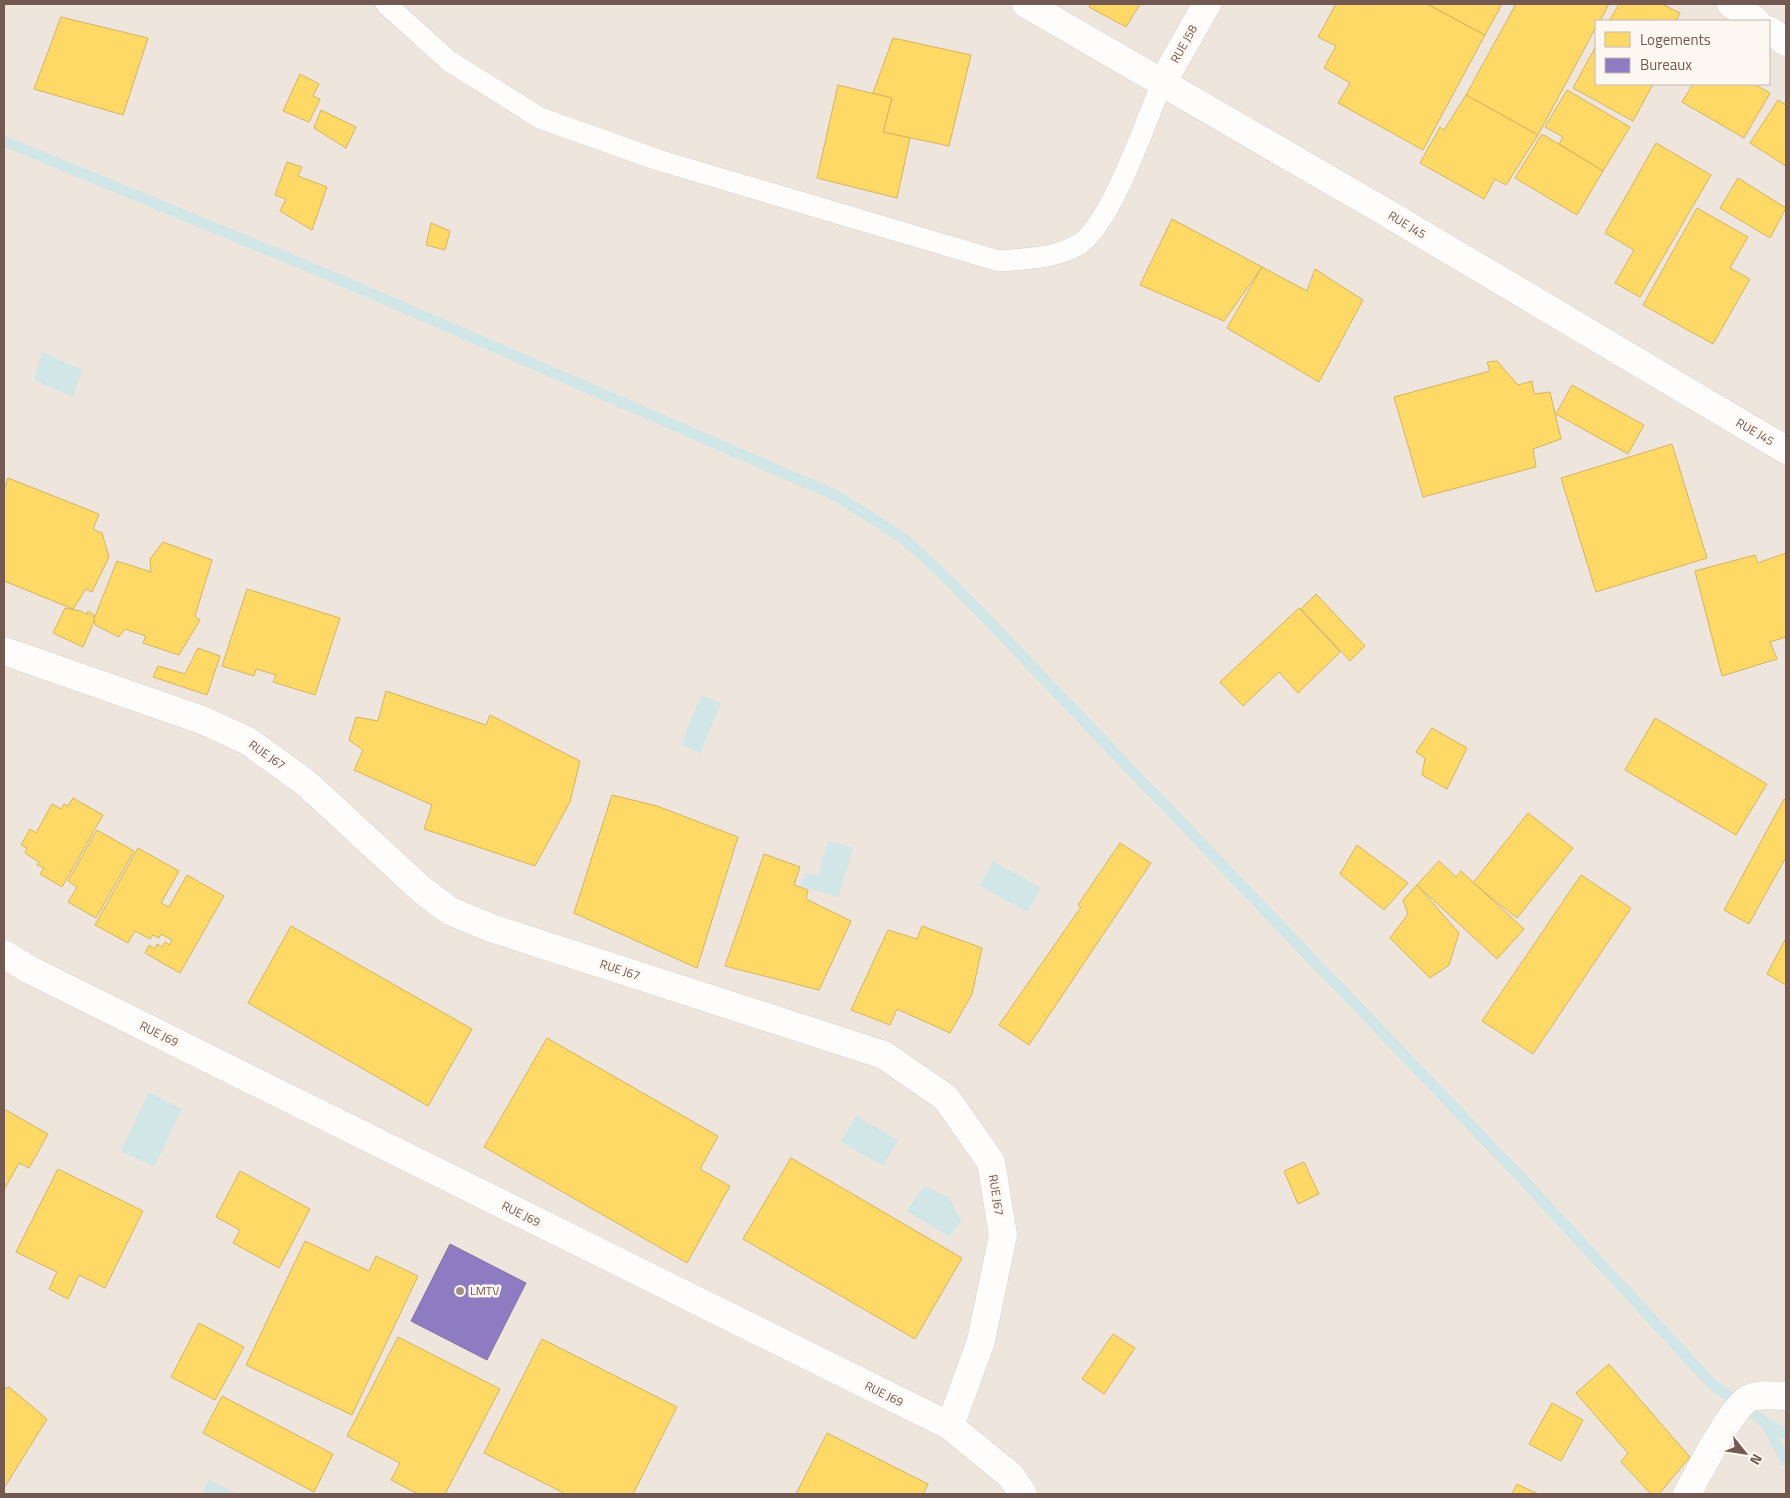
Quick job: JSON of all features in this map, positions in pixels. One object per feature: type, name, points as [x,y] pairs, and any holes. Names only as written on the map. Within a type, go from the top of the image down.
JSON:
[{"type":"street","name":"RUE J45","points":[[1026,4],[1387,213],[1786,450]]},
{"type":"street","name":"RUE J58","points":[[1162,83],[1207,4]]},
{"type":"street","points":[[1731,4],[1755,20]]},
{"type":"street","points":[[1770,31],[1786,42]]},
{"type":"street","name":"RUE J67","points":[[4,651],[202,720],[248,742],[306,783],[422,890],[450,911],[491,928],[884,1055],[946,1098],[991,1162],[1003,1235],[981,1341],[950,1426]]},
{"type":"street","name":"RUE J69","points":[[4,954],[39,974],[950,1426],[1011,1476],[1023,1494]]},
{"type":"street","points":[[1687,1494],[1726,1426],[1745,1400],[1761,1395],[1786,1396]]},
{"type":"lane","points":[[386,4],[449,61],[540,118],[658,160],[999,261],[1042,259],[1080,243],[1105,216],[1162,83]]},
{"type":"shaded area","points":[[4,4],[1786,4],[1786,1494],[4,1494]]},
{"type":"shaded area","points":[[42,352],[82,370],[73,397],[34,380]]},
{"type":"shaded area","points":[[701,695],[721,703],[700,753],[681,745]]},
{"type":"shaded area","points":[[828,841],[853,848],[838,897],[800,886],[805,873],[818,876]]},
{"type":"shaded area","points":[[993,861],[1041,888],[1027,912],[980,886]]},
{"type":"shaded area","points":[[149,1092],[182,1109],[154,1167],[121,1151]]},
{"type":"shaded area","points":[[856,1116],[898,1140],[883,1166],[841,1142]]},
{"type":"shaded area","points":[[924,1186],[949,1197],[961,1221],[949,1237],[907,1211]]},
{"type":"shaded area","points":[[209,1480],[237,1494],[202,1494]]},
{"type":"building: Logements","points":[[1091,4],[1140,4],[1126,27],[1089,7]]},
{"type":"building: Logements","points":[[1336,4],[1427,4],[1485,35],[1423,150],[1338,103],[1350,83],[1324,68],[1336,46],[1318,37]]},
{"type":"building: Logements","points":[[1427,4],[1502,4],[1485,35]]},
{"type":"building: Logements","points":[[1516,4],[1609,4],[1601,20],[1595,20],[1595,29],[1538,135],[1466,95]]},
{"type":"building: Logements","points":[[1619,4],[1662,4],[1680,13],[1676,20],[1610,20]]},
{"type":"building: Logements","points":[[61,17],[148,38],[123,115],[34,89]]},
{"type":"building: Logements","points":[[893,38],[971,55],[949,146],[883,132],[892,98],[873,93]]},
{"type":"building: Logements","points":[[1595,48],[1595,85],[1652,85],[1633,121],[1573,88]]},
{"type":"building: Logements","points":[[300,74],[319,84],[313,96],[320,99],[309,122],[283,111]]},
{"type":"building: Logements","points":[[838,85],[892,98],[883,132],[910,138],[897,198],[817,178]]},
{"type":"building: Logements","points":[[1692,85],[1756,85],[1770,93],[1744,138],[1682,102]]},
{"type":"building: Logements","points":[[1567,90],[1630,127],[1603,171],[1559,144],[1563,137],[1545,127]]},
{"type":"building: Logements","points":[[1466,95],[1538,135],[1506,185],[1495,179],[1484,199],[1420,163],[1440,127],[1444,130]]},
{"type":"building: Logements","points":[[1778,100],[1786,105],[1786,166],[1750,143]]},
{"type":"building: Logements","points":[[321,110],[356,127],[346,148],[314,128]]},
{"type":"building: Logements","points":[[1542,134],[1603,171],[1577,215],[1515,178]]},
{"type":"building: Logements","points":[[1656,143],[1711,175],[1640,297],[1615,283],[1634,250],[1605,233]]},
{"type":"building: Logements","points":[[287,162],[302,167],[298,176],[327,187],[312,230],[280,211],[286,199],[275,195]]},
{"type":"building: Logements","points":[[1738,178],[1786,208],[1770,238],[1720,208]]},
{"type":"building: Logements","points":[[1697,208],[1748,237],[1730,268],[1750,279],[1713,344],[1643,305]]},
{"type":"building: Logements","points":[[1172,219],[1262,267],[1224,321],[1140,285]]},
{"type":"building: Logements","points":[[431,223],[450,231],[445,250],[426,245]]},
{"type":"building: Logements","points":[[1262,267],[1307,291],[1315,269],[1363,300],[1319,382],[1227,328]]},
{"type":"building: Logements","points":[[1497,361],[1518,385],[1532,381],[1534,394],[1550,392],[1561,439],[1533,449],[1536,467],[1423,497],[1394,397],[1490,371],[1487,362]]},
{"type":"building: Logements","points":[[1572,385],[1644,425],[1628,454],[1556,414]]},
{"type":"building: Logements","points":[[1672,444],[1707,558],[1596,592],[1561,478]]},
{"type":"building: Logements","points":[[8,478],[99,514],[93,529],[102,533],[109,557],[92,592],[86,589],[73,609],[4,581],[4,490]]},
{"type":"building: Logements","points":[[163,542],[212,560],[195,616],[200,620],[179,655],[143,643],[146,636],[125,629],[119,637],[95,625],[94,619],[117,561],[151,572],[150,559]]},
{"type":"building: Logements","points":[[1786,553],[1786,637],[1770,642],[1777,659],[1722,676],[1695,571],[1755,555],[1758,563]]},
{"type":"building: Logements","points":[[247,589],[340,618],[315,695],[273,682],[276,675],[256,669],[254,676],[222,666]]},
{"type":"building: Logements","points":[[1316,594],[1365,646],[1350,661],[1301,609]]},
{"type":"building: Logements","points":[[65,608],[81,611],[87,615],[88,611],[94,615],[94,621],[83,647],[53,633]]},
{"type":"building: Logements","points":[[1299,608],[1340,652],[1298,693],[1279,672],[1243,706],[1220,682]]},
{"type":"building: Logements","points":[[198,648],[220,656],[207,695],[153,677],[158,666],[185,674]]},
{"type":"building: Logements","points":[[386,691],[486,725],[490,715],[580,761],[570,802],[535,866],[424,829],[432,805],[354,770],[363,750],[349,740],[356,717],[378,721]]},
{"type":"building: Logements","points":[[1655,718],[1767,784],[1736,835],[1625,770]]},
{"type":"building: Logements","points":[[1432,728],[1467,748],[1447,789],[1422,775],[1425,758],[1416,752]]},
{"type":"building: Logements","points":[[612,795],[657,806],[738,837],[697,968],[574,913]]},
{"type":"building: Logements","points":[[73,798],[103,815],[62,887],[40,874],[44,868],[37,865],[39,862],[25,853],[27,848],[21,845],[30,829],[36,833],[52,804],[61,809],[64,804],[68,806]]},
{"type":"building: Logements","points":[[1784,799],[1786,800],[1786,857],[1749,924],[1724,910]]},
{"type":"building: Logements","points":[[1528,813],[1573,848],[1517,918],[1473,883]]},
{"type":"building: Logements","points":[[97,830],[134,851],[96,918],[68,902],[77,887],[68,881]]},
{"type":"building: Logements","points":[[1120,843],[1151,863],[1029,1045],[999,1025],[1081,907],[1078,905]]},
{"type":"building: Logements","points":[[1357,845],[1408,883],[1384,910],[1340,874]]},
{"type":"building: Logements","points":[[138,848],[179,871],[161,903],[169,907],[187,875],[224,896],[180,973],[145,953],[149,945],[155,949],[157,944],[162,947],[165,942],[170,945],[172,940],[161,934],[159,938],[153,935],[150,939],[135,931],[128,943],[95,925]]},
{"type":"building: Logements","points":[[764,854],[800,867],[794,885],[808,890],[806,899],[851,921],[819,990],[725,966]]},
{"type":"building: Logements","points":[[1439,861],[1456,877],[1461,871],[1524,929],[1497,959],[1417,885]]},
{"type":"building: Logements","points":[[1581,875],[1631,908],[1533,1054],[1482,1021]]},
{"type":"building: Logements","points":[[1417,885],[1459,933],[1449,965],[1430,978],[1390,938],[1408,914],[1403,900]]},
{"type":"building: Logements","points":[[291,926],[472,1029],[428,1106],[248,1003]]},
{"type":"building: Logements","points":[[922,926],[982,948],[972,994],[950,1033],[897,1009],[890,1025],[851,1010],[888,930],[917,939]]},
{"type":"building: Logements","points":[[1786,938],[1786,985],[1767,974]]},
{"type":"building: Logements","points":[[547,1038],[718,1136],[700,1169],[730,1186],[687,1263],[484,1147]]},
{"type":"building: Logements","points":[[4,1109],[48,1134],[29,1168],[19,1163],[4,1190]]},
{"type":"building: Logements","points":[[791,1158],[962,1258],[915,1339],[743,1239]]},
{"type":"building: Logements","points":[[1304,1162],[1319,1194],[1298,1204],[1284,1171]]},
{"type":"building: Logements","points":[[58,1169],[143,1211],[105,1288],[79,1275],[68,1299],[49,1289],[57,1272],[16,1252]]},
{"type":"building: Logements","points":[[240,1171],[310,1209],[279,1268],[233,1243],[240,1230],[216,1217]]},
{"type":"building: Logements","points":[[305,1241],[369,1271],[376,1256],[418,1276],[352,1415],[246,1365]]},
{"type":"building: Logements","points":[[199,1323],[244,1347],[215,1400],[171,1377]]},
{"type":"building: Logements","points":[[1113,1334],[1135,1348],[1104,1394],[1082,1379]]},
{"type":"building: Logements","points":[[398,1337],[500,1389],[445,1494],[418,1494],[391,1480],[400,1463],[347,1436]]},
{"type":"building: Logements","points":[[542,1339],[677,1407],[633,1494],[566,1494],[484,1453]]},
{"type":"building: Logements","points":[[1609,1364],[1690,1457],[1659,1494],[1651,1494],[1621,1462],[1628,1453],[1576,1393]]},
{"type":"building: Logements","points":[[9,1387],[47,1419],[4,1488],[4,1389]]},
{"type":"building: Logements","points":[[222,1396],[333,1454],[314,1492],[203,1433]]},
{"type":"building: Logements","points":[[1552,1403],[1583,1420],[1561,1461],[1529,1444]]},
{"type":"building: Logements","points":[[827,1433],[928,1484],[923,1494],[796,1494]]},
{"type":"building: Logements","points":[[1517,1484],[1538,1494],[1512,1494]]},
{"type":"building: Bureaux","points":[[450,1244],[526,1283],[487,1360],[411,1321]]},
{"type":"waterway","points":[[4,141],[331,276],[837,496],[903,538],[953,584],[1512,1168],[1713,1385],[1766,1423],[1786,1434]]},
{"type":"waterway","points":[[1766,1423],[1786,1461]]},
{"type":"place","name":"LMTV","points":[[460,1291]]}]
